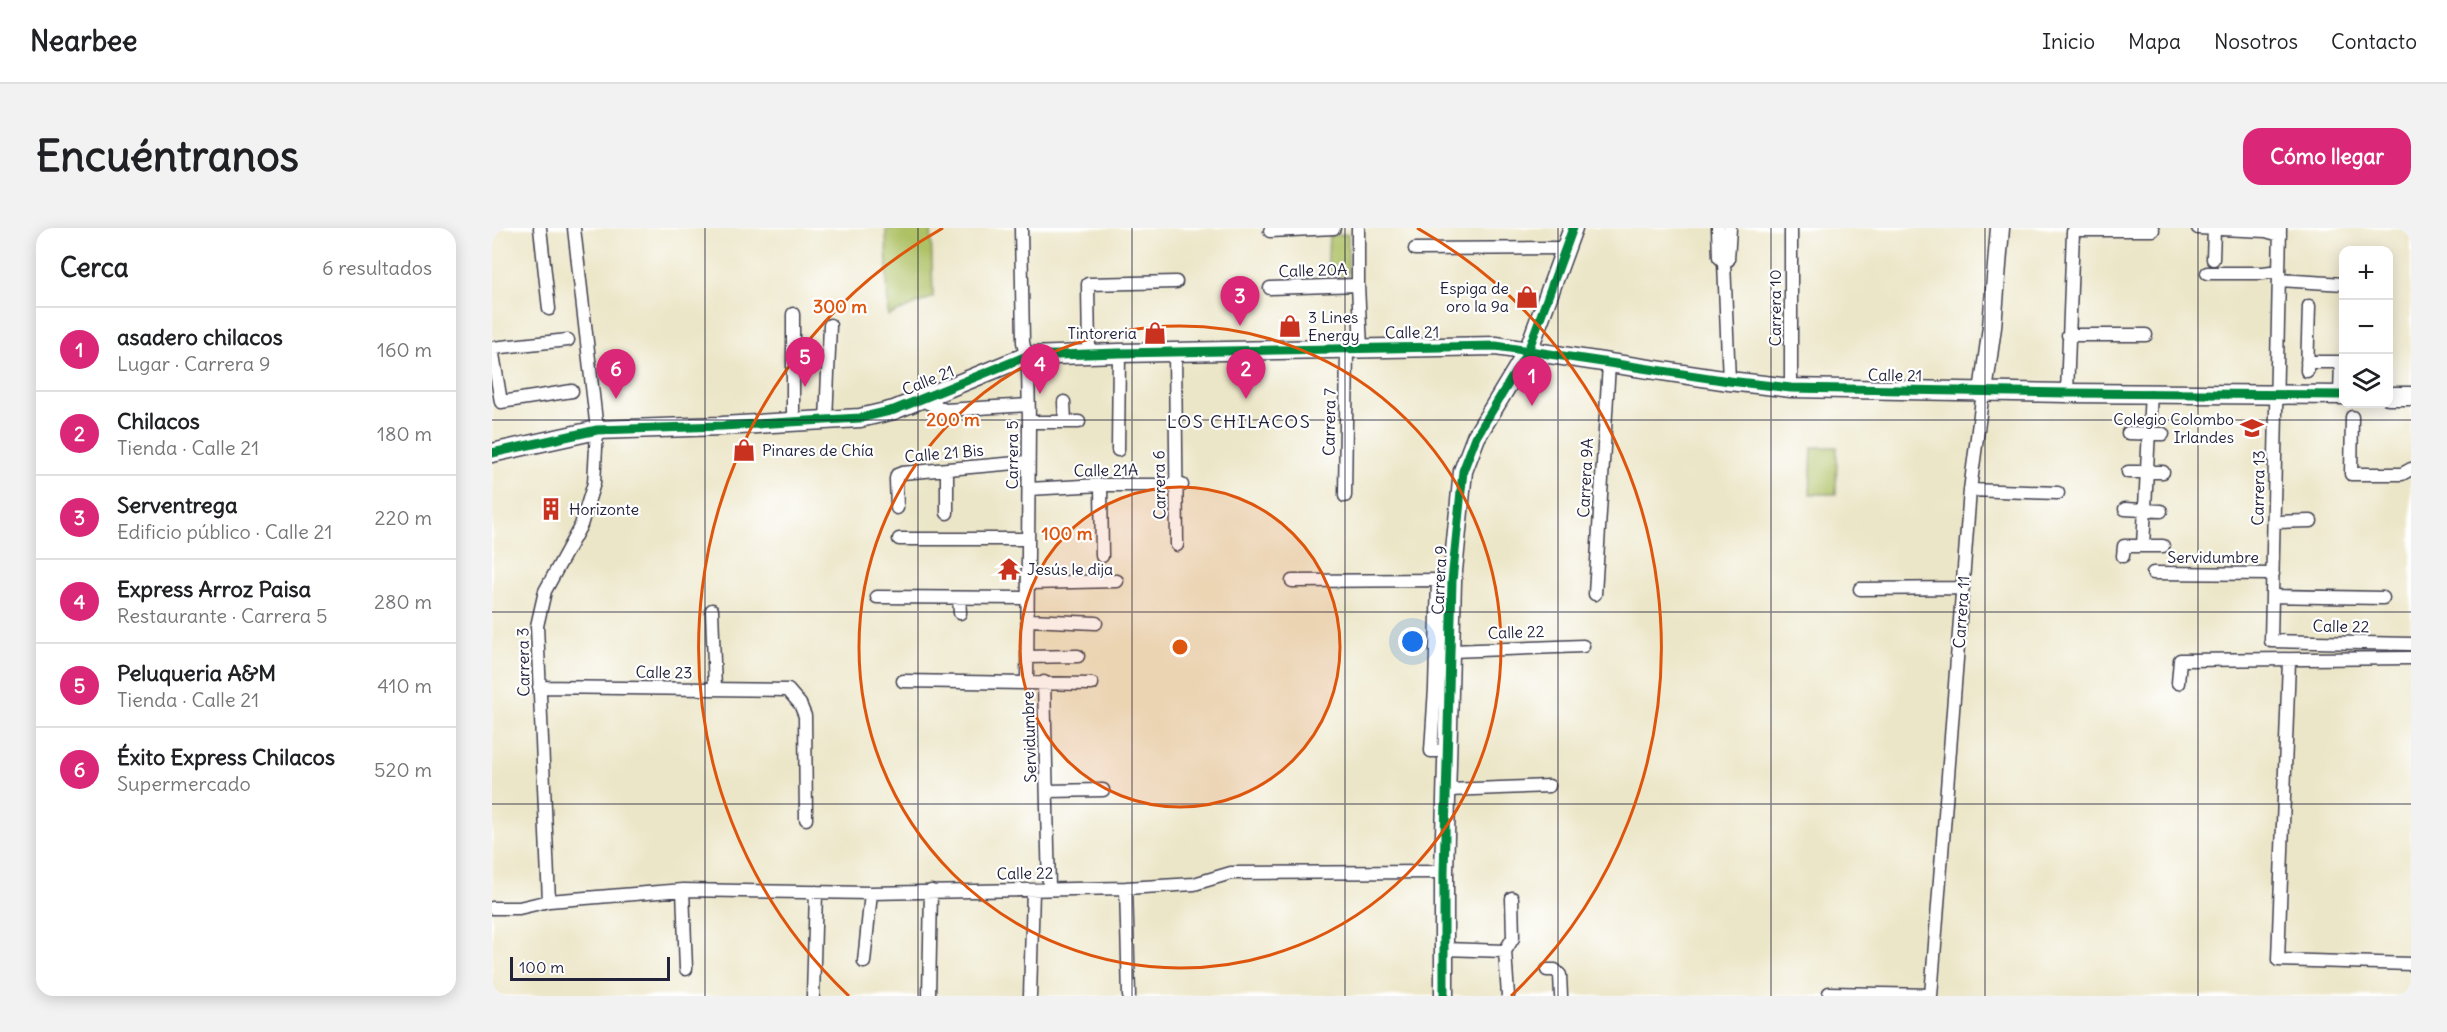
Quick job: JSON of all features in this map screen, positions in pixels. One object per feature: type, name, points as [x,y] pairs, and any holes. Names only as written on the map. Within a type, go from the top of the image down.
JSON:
[{"type":"street","points":[[540,228],[549,309]]},
{"type":"street","name":"Carrera 3","points":[[549,901],[537,626],[545,591],[577,534],[588,503],[594,483],[597,429],[574,228]]},
{"type":"street","name":"Carrera 5","points":[[1021,228],[1023,342],[1027,356],[1029,422],[1027,682]]},
{"type":"street","points":[[1270,231],[1334,228]]},
{"type":"street","name":"Carrera 7","points":[[1345,496],[1358,285],[1358,228]]},
{"type":"street","name":"Carrera 9","points":[[1444,996],[1444,872],[1450,651],[1445,580],[1463,471],[1476,437],[1528,351],[1568,248],[1573,228]]},
{"type":"street","points":[[1718,228],[1719,257],[1724,262],[1729,381]]},
{"type":"street","points":[[1724,262],[1730,255],[1730,228]]},
{"type":"street","name":"Carrera 10","points":[[1791,228],[1791,388]]},
{"type":"street","name":"Carrera 11","points":[[1931,995],[1970,490],[1992,327],[2000,228]]},
{"type":"street","points":[[2198,228],[2280,232]]},
{"type":"street","points":[[2213,260],[2214,229]]},
{"type":"street","points":[[2067,393],[2073,232],[2077,230],[2153,230]]},
{"type":"street","name":"Carrera 13","points":[[2271,641],[2280,232]]},
{"type":"street","points":[[1415,249],[1568,248]]},
{"type":"street","points":[[2207,273],[2263,273],[2339,283]]},
{"type":"street","points":[[1089,354],[1088,284],[1176,282]]},
{"type":"street","name":"Calle 20A","points":[[1270,288],[1358,285]]},
{"type":"street","points":[[2309,306],[2307,367],[2339,362]]},
{"type":"street","points":[[792,314],[793,423]]},
{"type":"street","points":[[826,421],[830,326]]},
{"type":"street","points":[[2068,335],[2146,335]]},
{"type":"street","points":[[568,340],[492,348],[501,402],[572,391]]},
{"type":"street","name":"Calle 21","points":[[492,453],[597,429],[793,423],[878,415],[1027,356],[1119,353],[1496,346],[1609,364],[1791,388],[2339,395]]},
{"type":"street","name":"Carrera 6","points":[[1174,352],[1179,486],[1177,545]]},
{"type":"street","points":[[1118,450],[1119,353]]},
{"type":"street","name":"Carrera 9A","points":[[1595,594],[1609,364]]},
{"type":"street","points":[[2143,546],[2151,392]]},
{"type":"street","points":[[2393,396],[2411,396]]},
{"type":"street","name":"Calle 21","points":[[926,397],[928,403],[945,410],[1028,405]]},
{"type":"street","points":[[1064,402],[1065,421]]},
{"type":"street","points":[[2352,417],[2351,474],[2402,474],[2411,469]]},
{"type":"street","points":[[1029,422],[1079,422]]},
{"type":"street","points":[[2128,433],[2163,434]]},
{"type":"street","name":"Calle 21 Bis","points":[[897,508],[897,474],[1028,462]]},
{"type":"street","points":[[947,469],[947,513]]},
{"type":"street","points":[[2128,471],[2163,472]]},
{"type":"street","points":[[1101,485],[1102,556]]},
{"type":"street","name":"Calle 21A","points":[[1029,489],[1101,485],[1179,486]]},
{"type":"street","points":[[1970,490],[2058,492]]},
{"type":"street","points":[[2125,509],[2161,511]]},
{"type":"street","points":[[2274,522],[2311,521]]},
{"type":"street","points":[[899,539],[1027,540]]},
{"type":"street","points":[[2123,556],[2124,546],[2163,546]]},
{"type":"street","name":"Servidumbre","points":[[2153,573],[2273,574]]},
{"type":"street","points":[[1292,581],[1445,580],[1431,751],[1447,750]]},
{"type":"street","points":[[1029,583],[1116,581]]},
{"type":"street","points":[[1860,589],[1963,588]]},
{"type":"street","points":[[2272,596],[2383,598]]},
{"type":"street","points":[[877,597],[1027,598]]},
{"type":"street","points":[[959,598],[960,613]]},
{"type":"street","points":[[712,610],[715,689]]},
{"type":"street","points":[[1029,620],[1096,622]]},
{"type":"street","name":"Calle 22","points":[[2271,641],[2411,644]]},
{"type":"street","name":"Calle 22","points":[[1450,651],[1582,646]]},
{"type":"street","points":[[1027,657],[1078,656]]},
{"type":"street","points":[[2178,683],[2180,660],[2289,661],[2301,658],[2411,658]]},
{"type":"street","points":[[2289,661],[2278,960],[2411,964]]},
{"type":"street","points":[[903,681],[1092,684]]},
{"type":"street","name":"Servidumbre","points":[[1044,682],[1049,890]]},
{"type":"street","name":"Calle 23","points":[[539,687],[788,690],[801,704],[805,716],[806,819]]},
{"type":"street","points":[[1448,790],[1550,786]]},
{"type":"street","name":"Servidumbre","points":[[1047,791],[1103,790]]},
{"type":"street","name":"Calle 22","points":[[683,890],[871,893],[1049,890],[1194,884],[1232,873],[1444,872]]},
{"type":"street","points":[[1126,888],[1129,996]]},
{"type":"street","points":[[492,908],[530,907],[549,901],[683,890],[686,969]]},
{"type":"street","points":[[1030,996],[1034,890]]},
{"type":"street","points":[[929,996],[932,891]]},
{"type":"street","points":[[813,996],[816,892]]},
{"type":"street","points":[[864,962],[871,893]]},
{"type":"street","points":[[1508,996],[1505,951],[1513,938],[1512,898]]},
{"type":"street","points":[[1444,949],[1505,951]]},
{"type":"street","points":[[1547,970],[1555,970],[1560,975],[1561,996]]},
{"type":"street","points":[[1828,993],[1931,995]]},
{"type":"green space","points":[[886,228],[931,228],[933,297],[888,316]]},
{"type":"green space","points":[[1348,234],[1348,276],[1327,276],[1329,236]]},
{"type":"green space","points":[[1812,447],[1837,447],[1836,494],[1810,494]]},
{"type":"cycle path","points":[[1444,996],[1444,872],[1452,581],[1463,471],[1476,437],[1528,351],[1573,228]]},
{"type":"cycle path","points":[[492,453],[597,430],[860,418],[894,410],[1027,356],[1119,353],[1496,346],[1729,381],[1791,388],[2339,395]]},
{"type":"place","name":"Espiga de oro la 9a","points":[[1527,297]]},
{"type":"place","name":"Serventrega","points":[[1240,326]]},
{"type":"place","name":"3 Lines Energy","points":[[1290,326]]},
{"type":"place","name":"Tintoreria","points":[[1155,333]]},
{"type":"place","name":"Peluqueria A&M","points":[[805,387]]},
{"type":"place","name":"Express Arroz Paisa","points":[[1040,394]]},
{"type":"place","name":"Éxito Express Chilacos","points":[[616,399]]},
{"type":"place","name":"Chilacos","points":[[1246,399]]},
{"type":"place","name":"asadero chilacos","points":[[1532,406]]},
{"type":"place","name":"Colegio Colombo Irlandes","points":[[2252,428]]},
{"type":"place","name":"Pinares de Chía","points":[[744,450]]},
{"type":"place","name":"Horizonte","points":[[551,509]]},
{"type":"place","name":"Jesús le dija","points":[[1009,569]]},
{"type":"district","name":"LOS CHILACOS","points":[[1239,422]]}]
